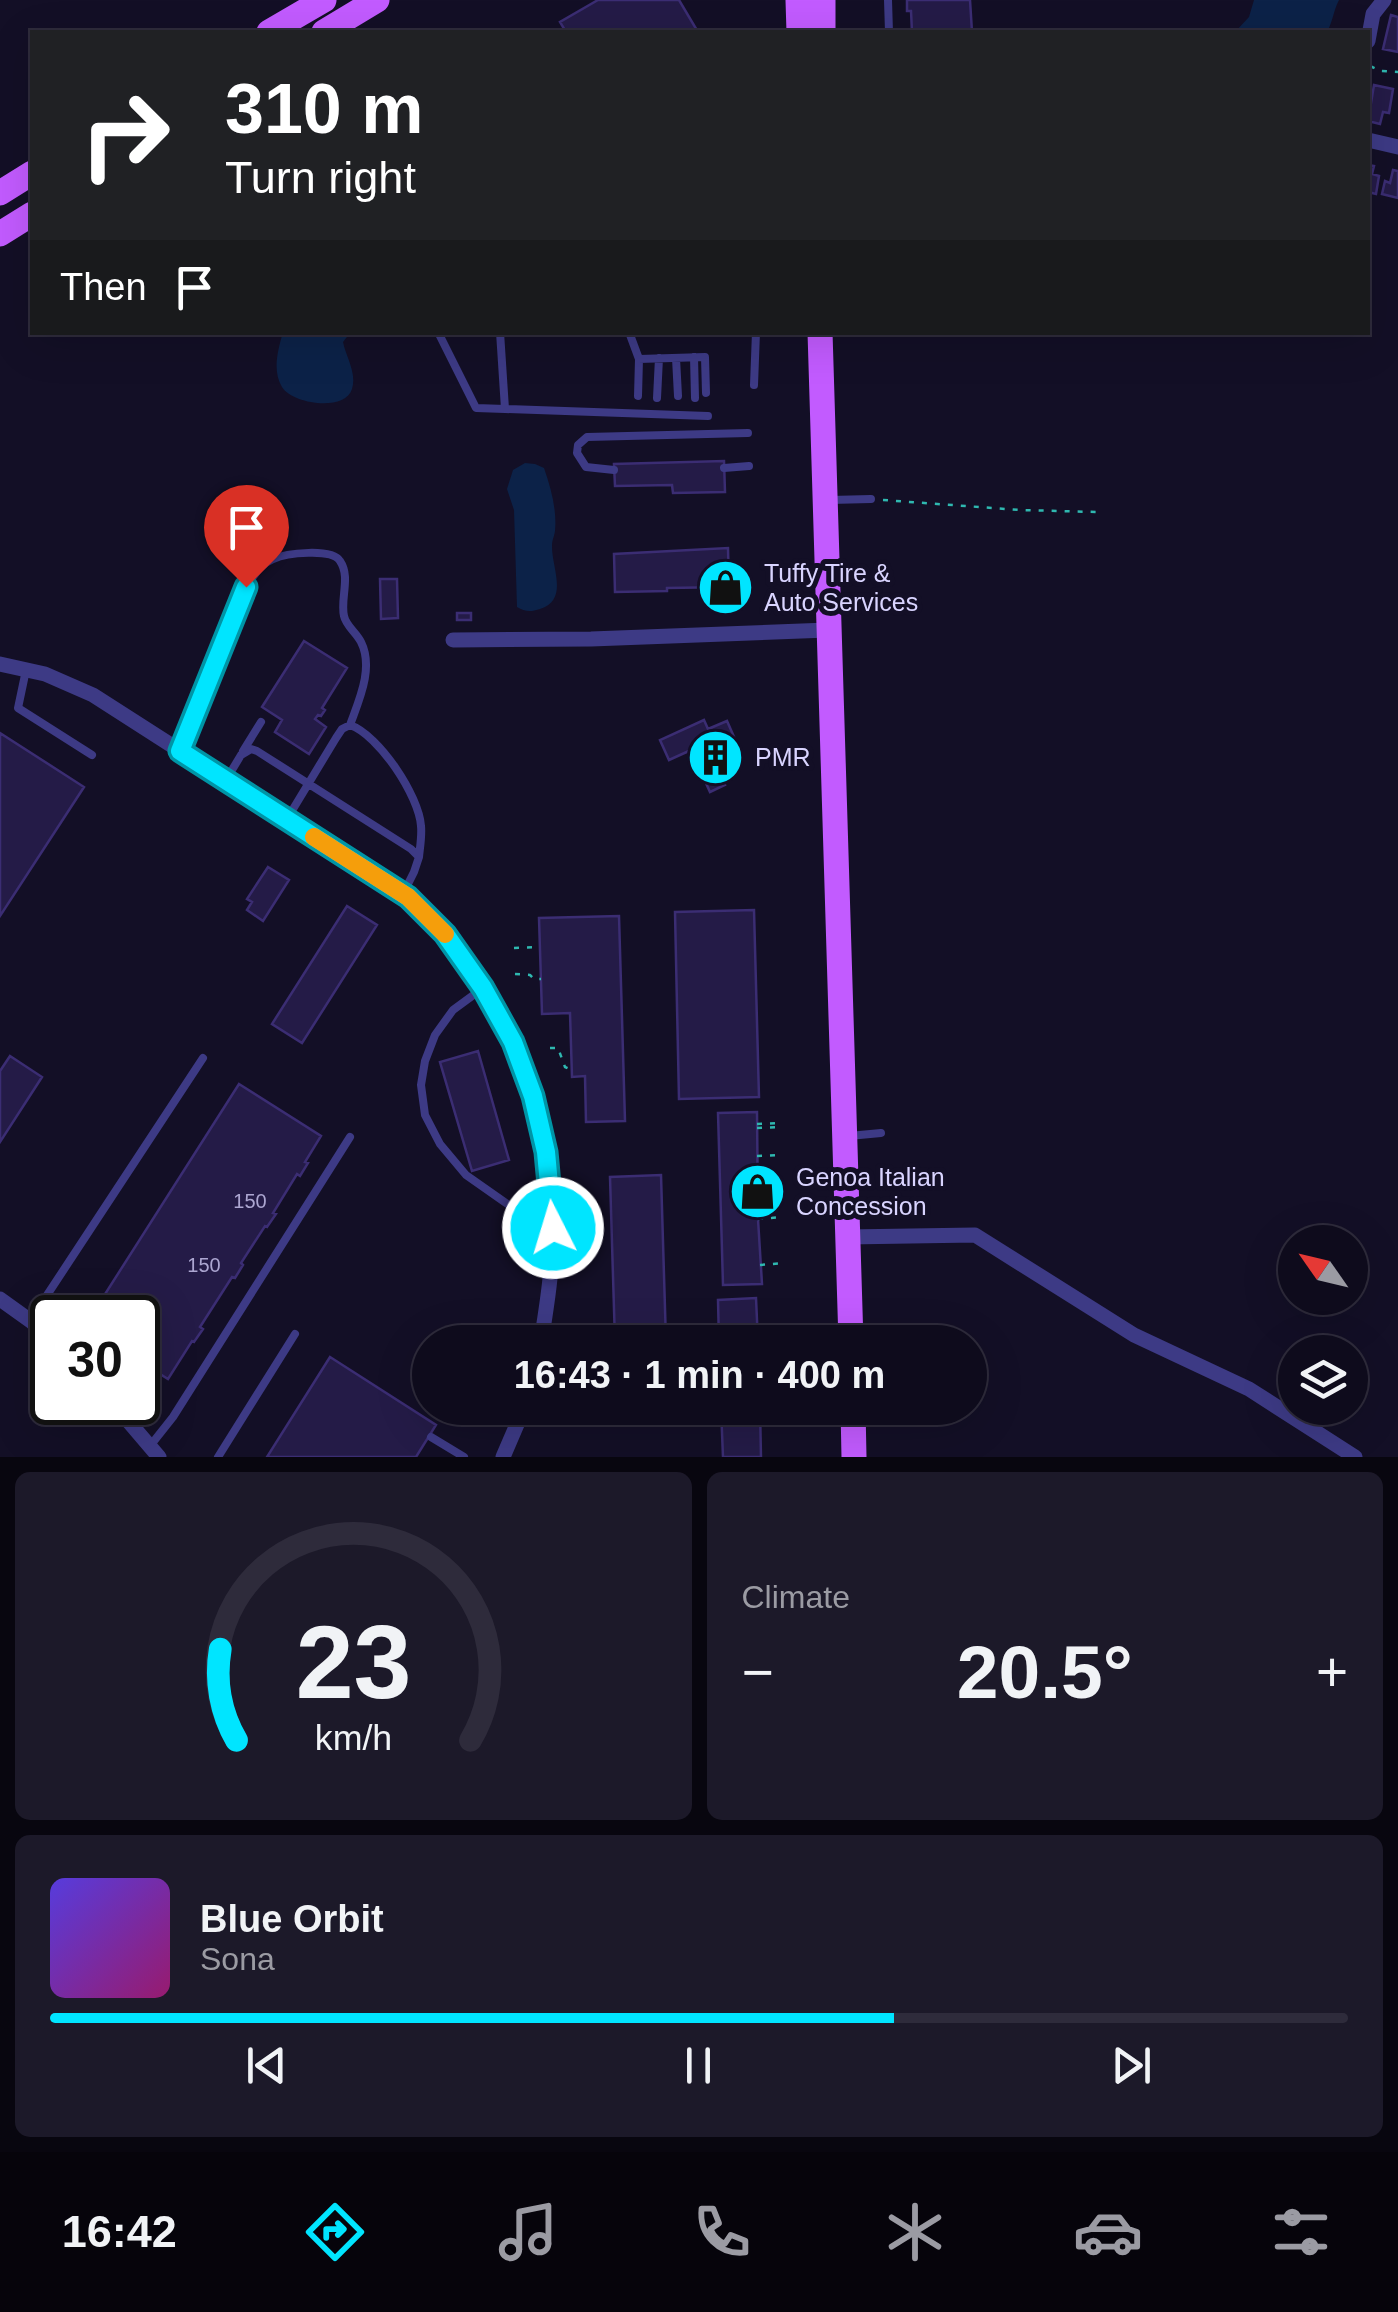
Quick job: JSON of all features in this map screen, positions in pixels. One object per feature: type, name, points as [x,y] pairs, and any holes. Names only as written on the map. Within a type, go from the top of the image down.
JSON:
[{"type":"main road","points":[[272,30],[324,0]]},
{"type":"main road","points":[[327,30],[377,0]]},
{"type":"main road","points":[[798,0],[798,30]]},
{"type":"main road","points":[[823,0],[823,30]]},
{"type":"main road","points":[[0,193],[30,174]]},
{"type":"main road","points":[[0,234],[30,215]]},
{"type":"main road","points":[[820,335],[850,1325]]},
{"type":"main road","points":[[853,1425],[854,1457]]},
{"type":"street","points":[[1370,30],[1373,14],[1384,0]]},
{"type":"street","points":[[1370,141],[1398,148]]},
{"type":"street","points":[[453,640],[591,640],[828,630]]},
{"type":"street","points":[[0,664],[45,674],[92,695],[403,894],[445,934],[483,988],[513,1042],[533,1096],[546,1152],[552,1221],[543,1325]]},
{"type":"street","points":[[847,1237],[975,1235],[1134,1335],[1250,1389],[1355,1457]]},
{"type":"street","points":[[0,1299],[30,1320]]},
{"type":"street","points":[[132,1425],[154,1451]]},
{"type":"street","points":[[503,1457],[517,1425]]},
{"type":"lane","points":[[888,0],[888,30]]},
{"type":"lane","points":[[440,335],[476,408],[708,416]]},
{"type":"lane","points":[[500,335],[505,409]]},
{"type":"lane","points":[[630,335],[638,358],[638,396]]},
{"type":"lane","points":[[754,386],[756,335]]},
{"type":"lane","points":[[694,357],[694,398]]},
{"type":"lane","points":[[638,358],[704,357],[706,393]]},
{"type":"lane","points":[[657,398],[659,358]]},
{"type":"lane","points":[[676,358],[678,396]]},
{"type":"lane","points":[[614,470],[586,467],[576,453],[578,445],[587,438],[748,432]]},
{"type":"lane","points":[[724,468],[748,466]]},
{"type":"lane","points":[[826,500],[871,499]]},
{"type":"lane","points":[[180,751],[246,587],[258,569],[272,559],[294,554],[332,554],[339,558],[345,578],[344,619],[363,646],[363,689],[350,725],[342,729],[312,786],[287,819]]},
{"type":"lane","points":[[26,670],[18,708],[92,755]]},
{"type":"lane","points":[[226,780],[261,722]]},
{"type":"lane","points":[[350,725],[381,750],[417,808],[422,824],[419,858],[403,894]]},
{"type":"lane","points":[[241,755],[251,749],[262,754],[419,858]]},
{"type":"lane","points":[[483,988],[453,1010],[435,1034],[424,1060],[420,1084],[424,1115],[440,1144],[466,1175],[513,1208],[552,1221]]},
{"type":"lane","points":[[47,1295],[203,1058]]},
{"type":"lane","points":[[844,1136],[880,1134]]},
{"type":"lane","points":[[154,1451],[350,1137]]},
{"type":"lane","points":[[218,1457],[295,1334]]},
{"type":"lane","points":[[431,1438],[464,1457]]},
{"type":"path","points":[[1370,66],[1398,72]]},
{"type":"path","points":[[871,499],[1097,512]]},
{"type":"path","points":[[514,948],[540,947]]},
{"type":"path","points":[[515,974],[540,979]]},
{"type":"path","points":[[550,1048],[558,1048],[565,1068],[572,1070]]},
{"type":"path","points":[[757,1126],[780,1125]]},
{"type":"path","points":[[757,1156],[780,1156]]},
{"type":"path","points":[[757,1172],[781,1171]]},
{"type":"path","points":[[757,1191],[782,1190]]},
{"type":"path","points":[[758,1219],[782,1217]]},
{"type":"path","points":[[760,1265],[784,1263]]},
{"type":"water","points":[[1254,0],[1339,0],[1328,30],[1237,30],[1249,17]]},
{"type":"water","points":[[282,335],[348,335],[343,342],[351,365],[352,389],[340,401],[329,403],[296,398],[279,380]]},
{"type":"water","points":[[525,463],[544,468],[555,515],[552,547],[557,591],[549,605],[531,611],[517,607],[514,510],[507,489],[513,470]]},
{"type":"building","points":[[598,0],[679,0],[697,30],[565,30],[560,22]]},
{"type":"building","points":[[907,0],[970,0],[972,30],[912,30],[911,11],[907,11]]},
{"type":"building","points":[[1391,15],[1398,17],[1398,52],[1383,49]]},
{"type":"building","points":[[1374,85],[1393,89],[1389,113],[1383,112],[1380,124],[1370,122]]},
{"type":"building","points":[[1370,165],[1374,166],[1372,174],[1379,176],[1376,194],[1370,192]]},
{"type":"building","points":[[1393,170],[1398,171],[1398,198],[1382,194]]},
{"type":"building","points":[[724,461],[725,492],[673,493],[672,485],[615,486],[614,464]]},
{"type":"building","points":[[728,548],[729,587],[615,592],[614,554]]},
{"type":"building","points":[[380,579],[397,579],[398,618],[381,619]]},
{"type":"building","points":[[457,613],[471,613],[471,620],[457,620]]},
{"type":"building","points":[[304,641],[347,668],[322,708],[325,710],[315,719],[326,727],[309,754],[275,732],[282,720],[262,707]]},
{"type":"building","name":"PMR","points":[[704,720],[708,729],[727,721],[742,755],[720,765],[725,785],[710,792],[691,750],[669,760],[660,740]]},
{"type":"building","points":[[0,733],[84,787],[0,916]]},
{"type":"building","points":[[268,867],[289,880],[263,921],[247,910],[252,902],[247,899]]},
{"type":"building","points":[[347,906],[377,925],[302,1043],[272,1024]]},
{"type":"building","points":[[754,910],[759,1097],[679,1099],[675,912]]},
{"type":"building","points":[[619,916],[625,1121],[586,1122],[585,1076],[572,1077],[570,1013],[542,1014],[539,918]]},
{"type":"building","points":[[478,1051],[509,1160],[472,1171],[440,1062]]},
{"type":"building","points":[[10,1056],[42,1077],[0,1142],[0,1071]]},
{"type":"building","points":[[239,1084],[321,1136],[300,1176],[297,1174],[273,1213],[276,1214],[168,1379],[160,1374],[160,1295],[104,1295]]},
{"type":"building","points":[[757,1112],[762,1284],[723,1285],[718,1113]]},
{"type":"building","points":[[661,1175],[665,1325],[614,1325],[610,1177]]},
{"type":"building","points":[[756,1298],[757,1325],[719,1325],[718,1300]]},
{"type":"building","points":[[330,1357],[412,1410],[412,1425],[436,1425],[416,1457],[267,1457]]},
{"type":"building","points":[[722,1425],[760,1425],[761,1457],[723,1457]]},
{"type":"slow traffic","points":[[314,837],[408,897],[445,934]]},
{"type":"place","name":"Tuffy Tire & Auto Services","points":[[725,587]]},
{"type":"place","name":"PMR","points":[[716,757]]},
{"type":"place","name":"Genoa Italian Concession","points":[[757,1191]]},
{"type":"route","points":[[246,587],[180,751],[408,897],[445,934],[483,988],[513,1042],[533,1096],[546,1152],[553,1228]]}]
